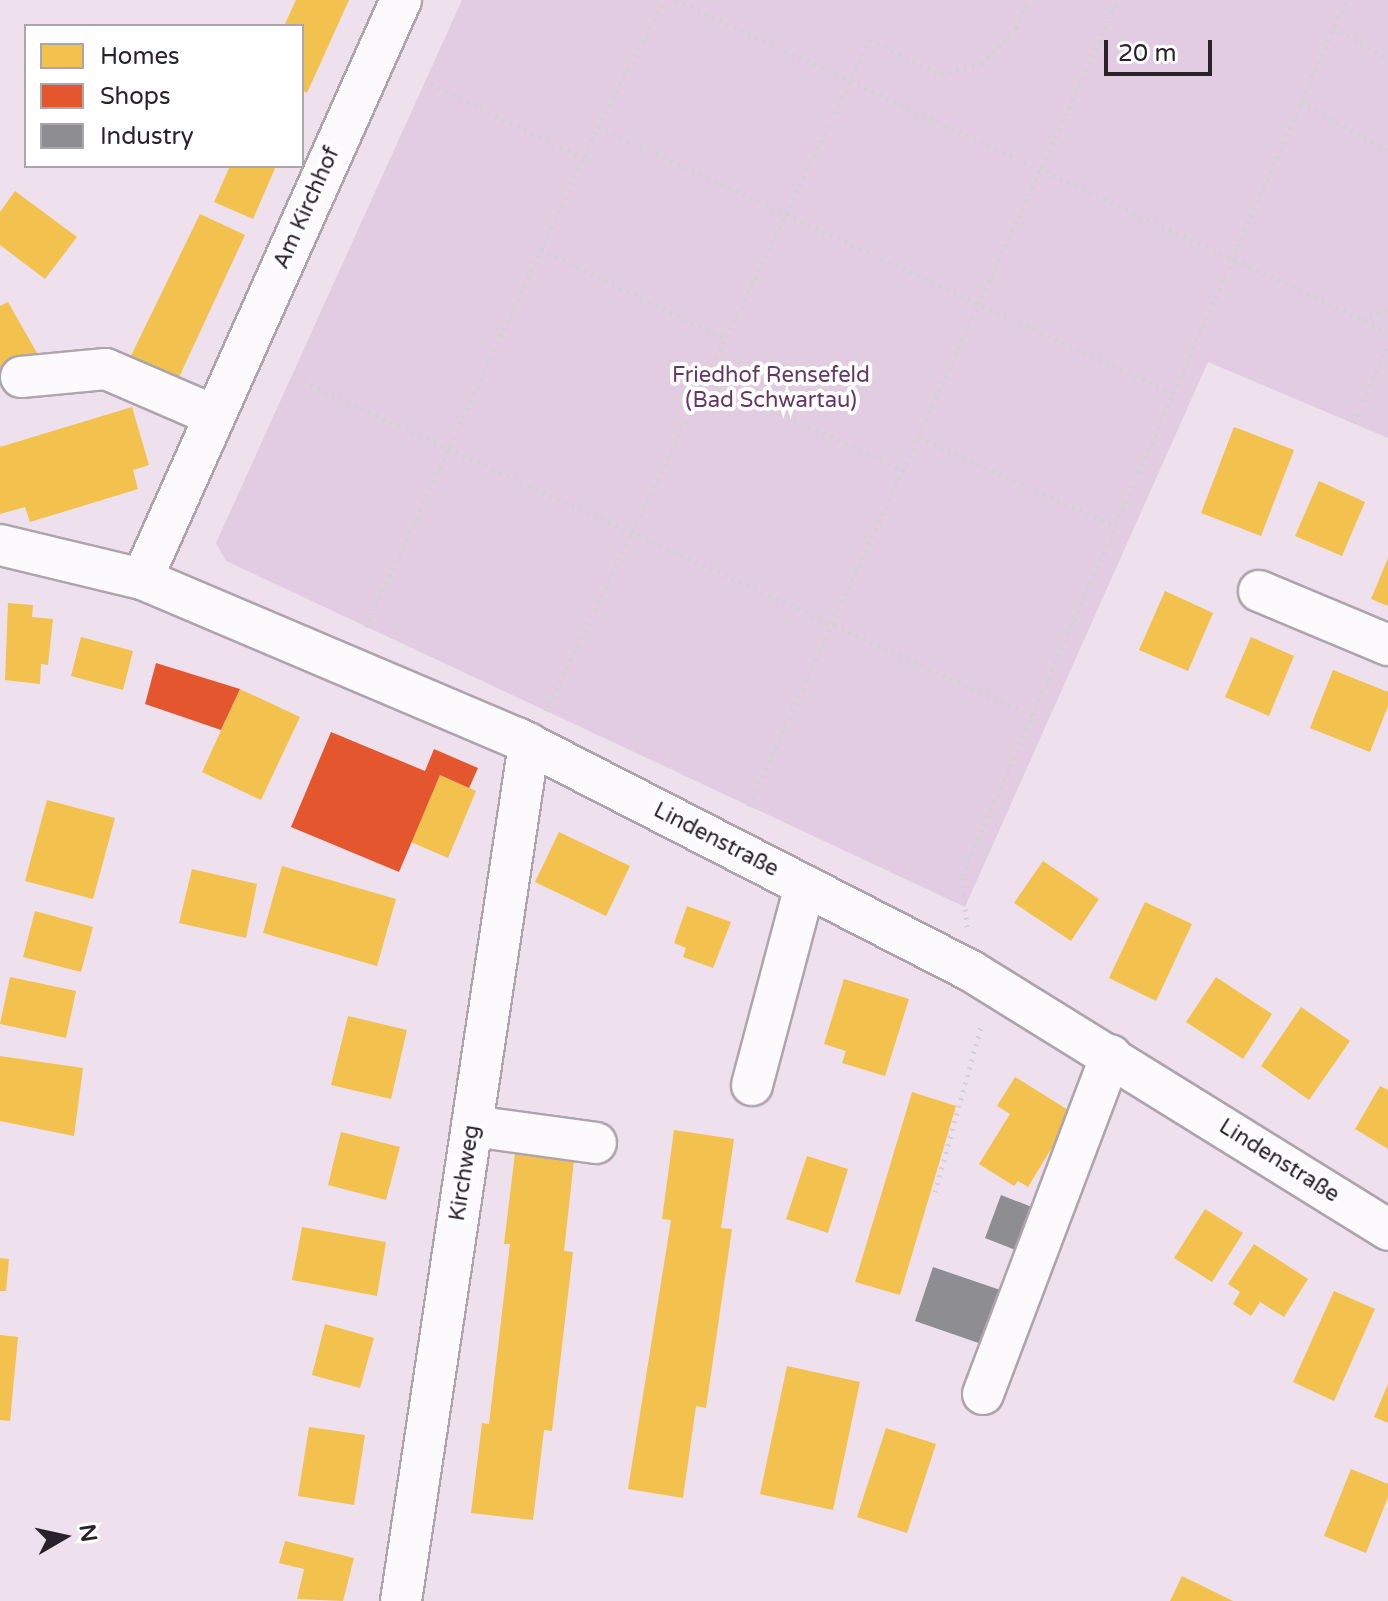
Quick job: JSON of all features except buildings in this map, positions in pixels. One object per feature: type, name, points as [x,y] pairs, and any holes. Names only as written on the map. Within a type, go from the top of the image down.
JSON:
[{"type":"street","name":"Am Kirchhof","points":[[142,579],[401,0]]},
{"type":"street","points":[[21,377],[106,369],[213,415]]},
{"type":"street","name":"Lindenstraße","points":[[0,545],[142,579],[529,744],[982,978],[1111,1055],[1388,1230]]},
{"type":"street","points":[[1259,591],[1388,645]]},
{"type":"street","name":"Kirchweg","points":[[401,1601],[529,744]]},
{"type":"street","points":[[752,1085],[805,886]]},
{"type":"street","points":[[983,1394],[1111,1055]]},
{"type":"street","points":[[472,1126],[596,1143]]},
{"type":"path","points":[[366,627],[583,158],[665,0]]},
{"type":"path","points":[[676,0],[1388,331]]},
{"type":"path","points":[[529,744],[870,40],[941,74],[982,64],[1016,28],[1029,0]]},
{"type":"path","points":[[749,806],[1043,171],[1118,0]]},
{"type":"path","points":[[935,1192],[982,978],[962,876],[1235,261],[1346,0]]},
{"type":"path","points":[[1334,27],[1388,59]]},
{"type":"path","points":[[431,84],[583,158]]},
{"type":"path","points":[[1302,102],[1388,151]]},
{"type":"path","points":[[598,127],[784,216],[1176,395]]},
{"type":"path","points":[[541,249],[725,339]]},
{"type":"path","points":[[1361,319],[1388,309]]},
{"type":"path","points":[[1353,423],[1388,345]]},
{"type":"path","points":[[707,379],[905,471]]},
{"type":"path","points":[[303,382],[1033,717]]},
{"type":"path","points":[[919,438],[1117,527]]},
{"type":"green space","name":"Friedhof Rensefeld (Bad Schwartau)","points":[[462,0],[1388,0],[1388,438],[1208,362],[965,907],[226,561],[216,543]]}]
